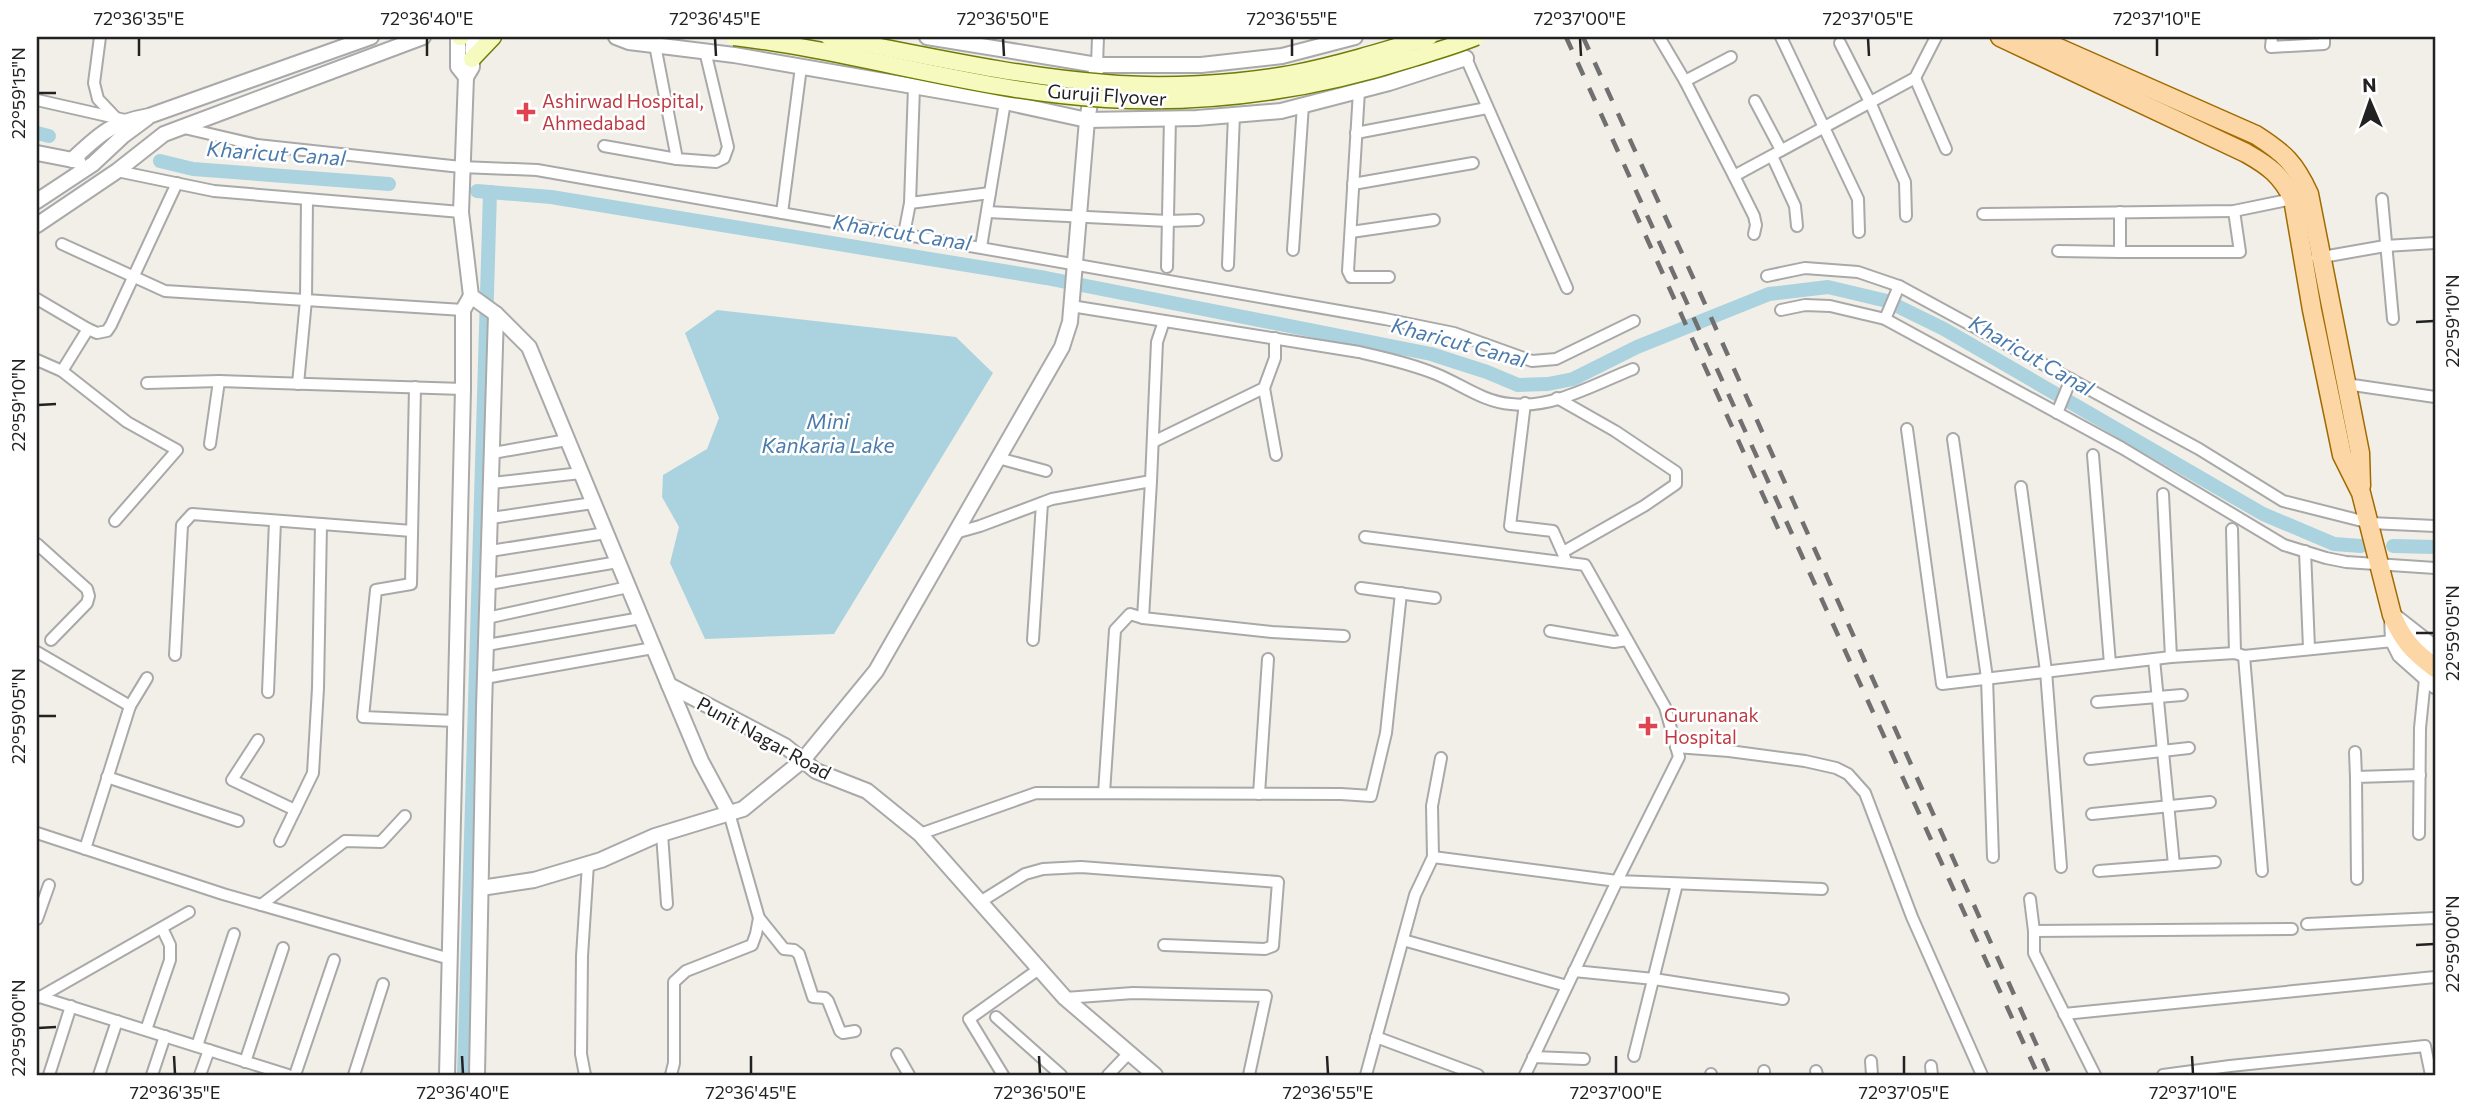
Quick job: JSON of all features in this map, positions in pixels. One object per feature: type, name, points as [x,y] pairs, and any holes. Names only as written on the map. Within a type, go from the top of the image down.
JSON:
[{"type":"main road","points":[[472,59],[493,37]]},
{"type":"main road","name":"Guruji Flyover","points":[[734,37],[1031,90],[1106,99],[1198,99],[1293,89],[1383,67],[1476,37]]},
{"type":"main road","name":"Guruji Flyover","points":[[829,37],[1033,74],[1107,83],[1197,84],[1290,74],[1429,37]]},
{"type":"main road","points":[[2000,37],[2271,167],[2301,196]]},
{"type":"main road","points":[[2043,38],[2256,135],[2281,151],[2298,170],[2342,455],[2361,493],[2399,641],[2411,649],[2432,678]]},
{"type":"main road","points":[[2312,259],[2346,384],[2360,453],[2361,493]]},
{"type":"street","points":[[100,37],[94,83],[98,99],[121,119]]},
{"type":"street","points":[[37,100],[121,119],[149,116],[371,37]]},
{"type":"street","points":[[37,225],[117,172],[155,141],[180,127],[423,37]]},
{"type":"street","points":[[460,37],[458,67],[466,77]]},
{"type":"street","points":[[447,1075],[463,310],[472,296],[461,212],[461,167],[466,77],[472,67],[472,37]]},
{"type":"street","points":[[616,37],[629,42],[705,51],[1005,102],[1087,120],[1196,118],[1281,111],[1359,91],[1466,58],[1567,288]]},
{"type":"street","points":[[927,37],[1006,44],[1097,65],[1201,65],[1282,56],[1302,44],[1355,37]]},
{"type":"street","points":[[481,888],[534,880],[588,864],[662,834],[743,809],[803,760],[876,671],[1062,347],[1070,322],[1087,120],[1097,65],[1098,37]]},
{"type":"street","points":[[1660,37],[1754,216],[1754,234]]},
{"type":"street","points":[[1781,37],[1858,199],[1858,232]]},
{"type":"street","points":[[1734,176],[1915,78],[1936,37]]},
{"type":"street","points":[[2272,37],[2271,47],[2324,44],[2324,37]]},
{"type":"street","points":[[1840,43],[1870,102],[1905,182],[1906,216]]},
{"type":"street","points":[[655,45],[677,159]]},
{"type":"street","points":[[604,146],[677,159],[716,162],[724,158],[728,147],[705,51]]},
{"type":"street","points":[[1685,81],[1731,57]]},
{"type":"street","points":[[782,213],[801,67]]},
{"type":"street","points":[[1915,78],[1946,149]]},
{"type":"street","points":[[904,234],[910,203],[914,87]]},
{"type":"street","points":[[1359,91],[1348,271],[1351,277],[1389,278]]},
{"type":"street","points":[[1755,101],[1795,206],[1797,226]]},
{"type":"street","points":[[981,247],[1005,102]]},
{"type":"street","points":[[1293,250],[1303,105]]},
{"type":"street","points":[[1356,133],[1488,108]]},
{"type":"street","points":[[1228,265],[1234,115]]},
{"type":"street","points":[[149,116],[180,127],[257,145],[461,167],[537,170],[981,247],[1076,268],[1454,333],[1532,361],[1556,359],[1634,321]]},
{"type":"street","points":[[37,201],[93,164],[149,116]]},
{"type":"street","points":[[1167,267],[1170,117]]},
{"type":"street","points":[[72,160],[103,131],[121,119]]},
{"type":"street","points":[[37,153],[214,191],[461,212]]},
{"type":"street","points":[[1353,184],[1473,163]]},
{"type":"street","points":[[37,299],[97,333],[107,331],[177,183]]},
{"type":"street","points":[[910,203],[990,193]]},
{"type":"street","points":[[1983,214],[2234,211],[2301,196]]},
{"type":"street","points":[[298,384],[306,300],[307,199]]},
{"type":"street","points":[[2382,199],[2393,319]]},
{"type":"street","points":[[2058,251],[2240,252],[2234,211]]},
{"type":"street","points":[[987,212],[1079,218],[1198,220]]},
{"type":"street","points":[[2120,212],[2120,252]]},
{"type":"street","points":[[1351,232],[1434,220]]},
{"type":"street","points":[[2312,259],[2385,246],[2435,243]]},
{"type":"street","points":[[62,244],[165,291],[463,310]]},
{"type":"street","points":[[1767,276],[1805,268],[1858,272],[1899,288],[2071,379],[2199,449],[2283,501],[2370,523],[2435,527]]},
{"type":"street","points":[[1885,317],[1899,288]]},
{"type":"street","points":[[472,296],[496,313],[529,347],[701,761],[729,813],[759,918],[784,948],[799,954],[813,997],[825,998],[828,1001],[840,1031],[855,1031]]},
{"type":"street","points":[[1072,302],[1164,321],[1400,361],[1437,374],[1479,396],[1511,404],[1547,402],[1633,369]]},
{"type":"street","points":[[1781,310],[1805,305],[1830,306],[1885,317],[2122,448],[2284,545],[2326,558],[2435,568]]},
{"type":"street","points":[[477,1075],[496,313]]},
{"type":"street","points":[[1143,618],[1157,342],[1164,321]]},
{"type":"street","points":[[62,371],[88,328]]},
{"type":"street","points":[[1275,338],[1275,358],[1264,388],[1276,455]]},
{"type":"street","points":[[37,360],[62,371],[127,422],[177,450],[115,521]]},
{"type":"street","points":[[2057,413],[2071,379]]},
{"type":"street","points":[[147,383],[219,381],[463,389]]},
{"type":"street","points":[[210,444],[219,381]]},
{"type":"street","points":[[2346,384],[2435,397]]},
{"type":"street","points":[[415,387],[411,584],[376,590],[363,717],[455,721]]},
{"type":"street","points":[[1153,442],[1264,388]]},
{"type":"street","points":[[1557,398],[1615,431],[1675,472],[1676,484],[1565,558]]},
{"type":"street","points":[[1525,403],[1510,526],[1553,531],[1565,558]]},
{"type":"street","points":[[1907,429],[1942,684],[2171,657],[2399,641]]},
{"type":"street","points":[[1953,439],[1987,678],[1993,857]]},
{"type":"street","points":[[493,453],[567,440]]},
{"type":"street","points":[[2093,455],[2110,664]]},
{"type":"street","points":[[998,458],[1046,471]]},
{"type":"street","points":[[492,483],[581,473]]},
{"type":"street","points":[[955,533],[1042,503],[1151,481]]},
{"type":"street","points":[[2021,487],[2046,671],[2061,867]]},
{"type":"street","points":[[2163,494],[2171,657]]},
{"type":"street","points":[[491,517],[593,503]]},
{"type":"street","points":[[1033,640],[1042,503]]},
{"type":"street","points":[[174,655],[182,525],[192,514],[412,531]]},
{"type":"street","points":[[268,692],[275,521]]},
{"type":"street","points":[[280,841],[313,773],[318,688],[321,524]]},
{"type":"street","points":[[2232,528],[2240,654],[2262,871]]},
{"type":"street","points":[[490,551],[606,533]]},
{"type":"street","points":[[1365,537],[1565,558],[1585,565],[1665,708],[1679,757],[1616,881],[1525,1075]]},
{"type":"street","points":[[37,544],[87,589],[89,596],[87,603],[51,640]]},
{"type":"street","points":[[2305,551],[2309,648]]},
{"type":"street","points":[[489,584],[618,562]]},
{"type":"street","points":[[488,618],[628,587]]},
{"type":"street","points":[[1360,588],[1435,598]]},
{"type":"street","points":[[920,834],[1036,793],[1371,796],[1386,733],[1401,593]]},
{"type":"street","points":[[1104,793],[1115,630],[1130,614],[1143,618],[1272,632],[1344,636]]},
{"type":"street","points":[[2392,615],[2435,648]]},
{"type":"street","points":[[486,645],[641,618]]},
{"type":"street","points":[[1550,631],[1614,642],[1627,640]]},
{"type":"street","points":[[485,678],[653,648]]},
{"type":"street","points":[[37,652],[130,706]]},
{"type":"street","points":[[1259,794],[1268,659]]},
{"type":"street","points":[[2154,659],[2174,865]]},
{"type":"street","points":[[85,849],[130,706],[147,678]]},
{"type":"street","points":[[2419,834],[2420,727],[2432,678]]},
{"type":"street","name":"Punit Nagar Road","points":[[669,685],[785,747],[816,771],[867,791],[920,834],[1065,998],[1155,1075]]},
{"type":"street","points":[[2097,702],[2182,695]]},
{"type":"street","points":[[258,740],[232,780],[295,810]]},
{"type":"street","points":[[1676,747],[1730,751],[1836,768],[1847,774],[1865,793],[1912,917],[1982,1075]]},
{"type":"street","points":[[2090,759],[2189,748]]},
{"type":"street","points":[[2355,752],[2357,879]]},
{"type":"street","points":[[1366,1075],[1415,895],[1433,857],[1432,806],[1441,758]]},
{"type":"street","points":[[2356,777],[2420,775]]},
{"type":"street","points":[[107,777],[238,821]]},
{"type":"street","points":[[2092,814],[2210,802]]},
{"type":"street","points":[[261,905],[345,841],[381,842],[405,816]]},
{"type":"street","points":[[37,833],[261,905],[450,959]]},
{"type":"street","points":[[662,834],[667,904]]},
{"type":"street","points":[[1433,857],[1616,881],[1822,889]]},
{"type":"street","points":[[2099,871],[2215,862]]},
{"type":"street","points":[[585,1075],[581,1054],[582,956],[588,864]]},
{"type":"street","points":[[980,902],[1025,874],[1043,869],[1081,867],[1278,882],[1273,946],[1265,949],[1164,945]]},
{"type":"street","points":[[1634,1056],[1677,884]]},
{"type":"street","points":[[37,919],[49,886]]},
{"type":"street","points":[[2030,899],[2034,953],[2095,1075]]},
{"type":"street","points":[[38,997],[189,912]]},
{"type":"street","points":[[671,1075],[674,1063],[674,982],[686,971],[751,945],[759,918]]},
{"type":"street","points":[[2307,924],[2435,918]]},
{"type":"street","points":[[146,1030],[170,960],[170,945],[162,928]]},
{"type":"street","points":[[2034,931],[2292,929]]},
{"type":"street","points":[[197,1046],[234,934]]},
{"type":"street","points":[[1402,940],[1567,986]]},
{"type":"street","points":[[250,1067],[282,948]]},
{"type":"street","points":[[295,1075],[334,960]]},
{"type":"street","points":[[1001,1074],[969,1019],[1039,969]]},
{"type":"street","points":[[1574,971],[1654,979],[1783,999]]},
{"type":"street","points":[[2064,1014],[2435,977]]},
{"type":"street","points":[[354,1075],[383,984]]},
{"type":"street","points":[[1065,998],[1133,993],[1266,996],[1249,1075]]},
{"type":"street","points":[[38,997],[197,1046],[250,1067],[288,1075]]},
{"type":"street","points":[[49,1075],[71,1006]]},
{"type":"street","points":[[996,1017],[1060,1075]]},
{"type":"street","points":[[99,1075],[117,1021]]},
{"type":"street","points":[[152,1075],[165,1036]]},
{"type":"street","points":[[1376,1037],[1478,1075]]},
{"type":"street","points":[[2163,1075],[2425,1046],[2431,1075]]},
{"type":"street","points":[[200,1075],[209,1050]]},
{"type":"street","points":[[1108,1075],[1129,1053]]},
{"type":"street","points":[[897,1054],[909,1075]]},
{"type":"street","points":[[1533,1057],[1584,1059]]},
{"type":"street","points":[[1871,1061],[1872,1075]]},
{"type":"water","name":"Mini Kankaria Lake","points":[[717,310],[956,337],[993,373],[834,634],[705,639],[670,563],[679,527],[662,497],[663,475],[707,449],[719,418],[685,333]]},
{"type":"waterway","name":"Kharicut Canal","points":[[37,133],[49,136]]},
{"type":"waterway","name":"Kharicut Canal","points":[[160,161],[193,169],[389,184]]},
{"type":"waterway","name":"Kharicut Canal","points":[[477,191],[551,197],[1046,278],[1431,354],[1518,385],[1548,384],[1573,379],[1637,347],[1769,294],[1828,287],[1887,301],[1944,329],[2263,514],[2334,544],[2361,546]]},
{"type":"waterway","points":[[464,1075],[490,192]]},
{"type":"waterway","name":"Kharicut Canal","points":[[2393,546],[2435,547]]},
{"type":"railway","points":[[1566,37],[2038,1075]]},
{"type":"railway","points":[[1583,37],[2050,1075]]},
{"type":"railway","points":[[1634,210],[1781,535]]},
{"type":"place","name":"Ashirwad Hospital, Ahmedabad","points":[[526,112]]},
{"type":"place","name":"Gurunanak Hospital","points":[[1648,726]]}]
